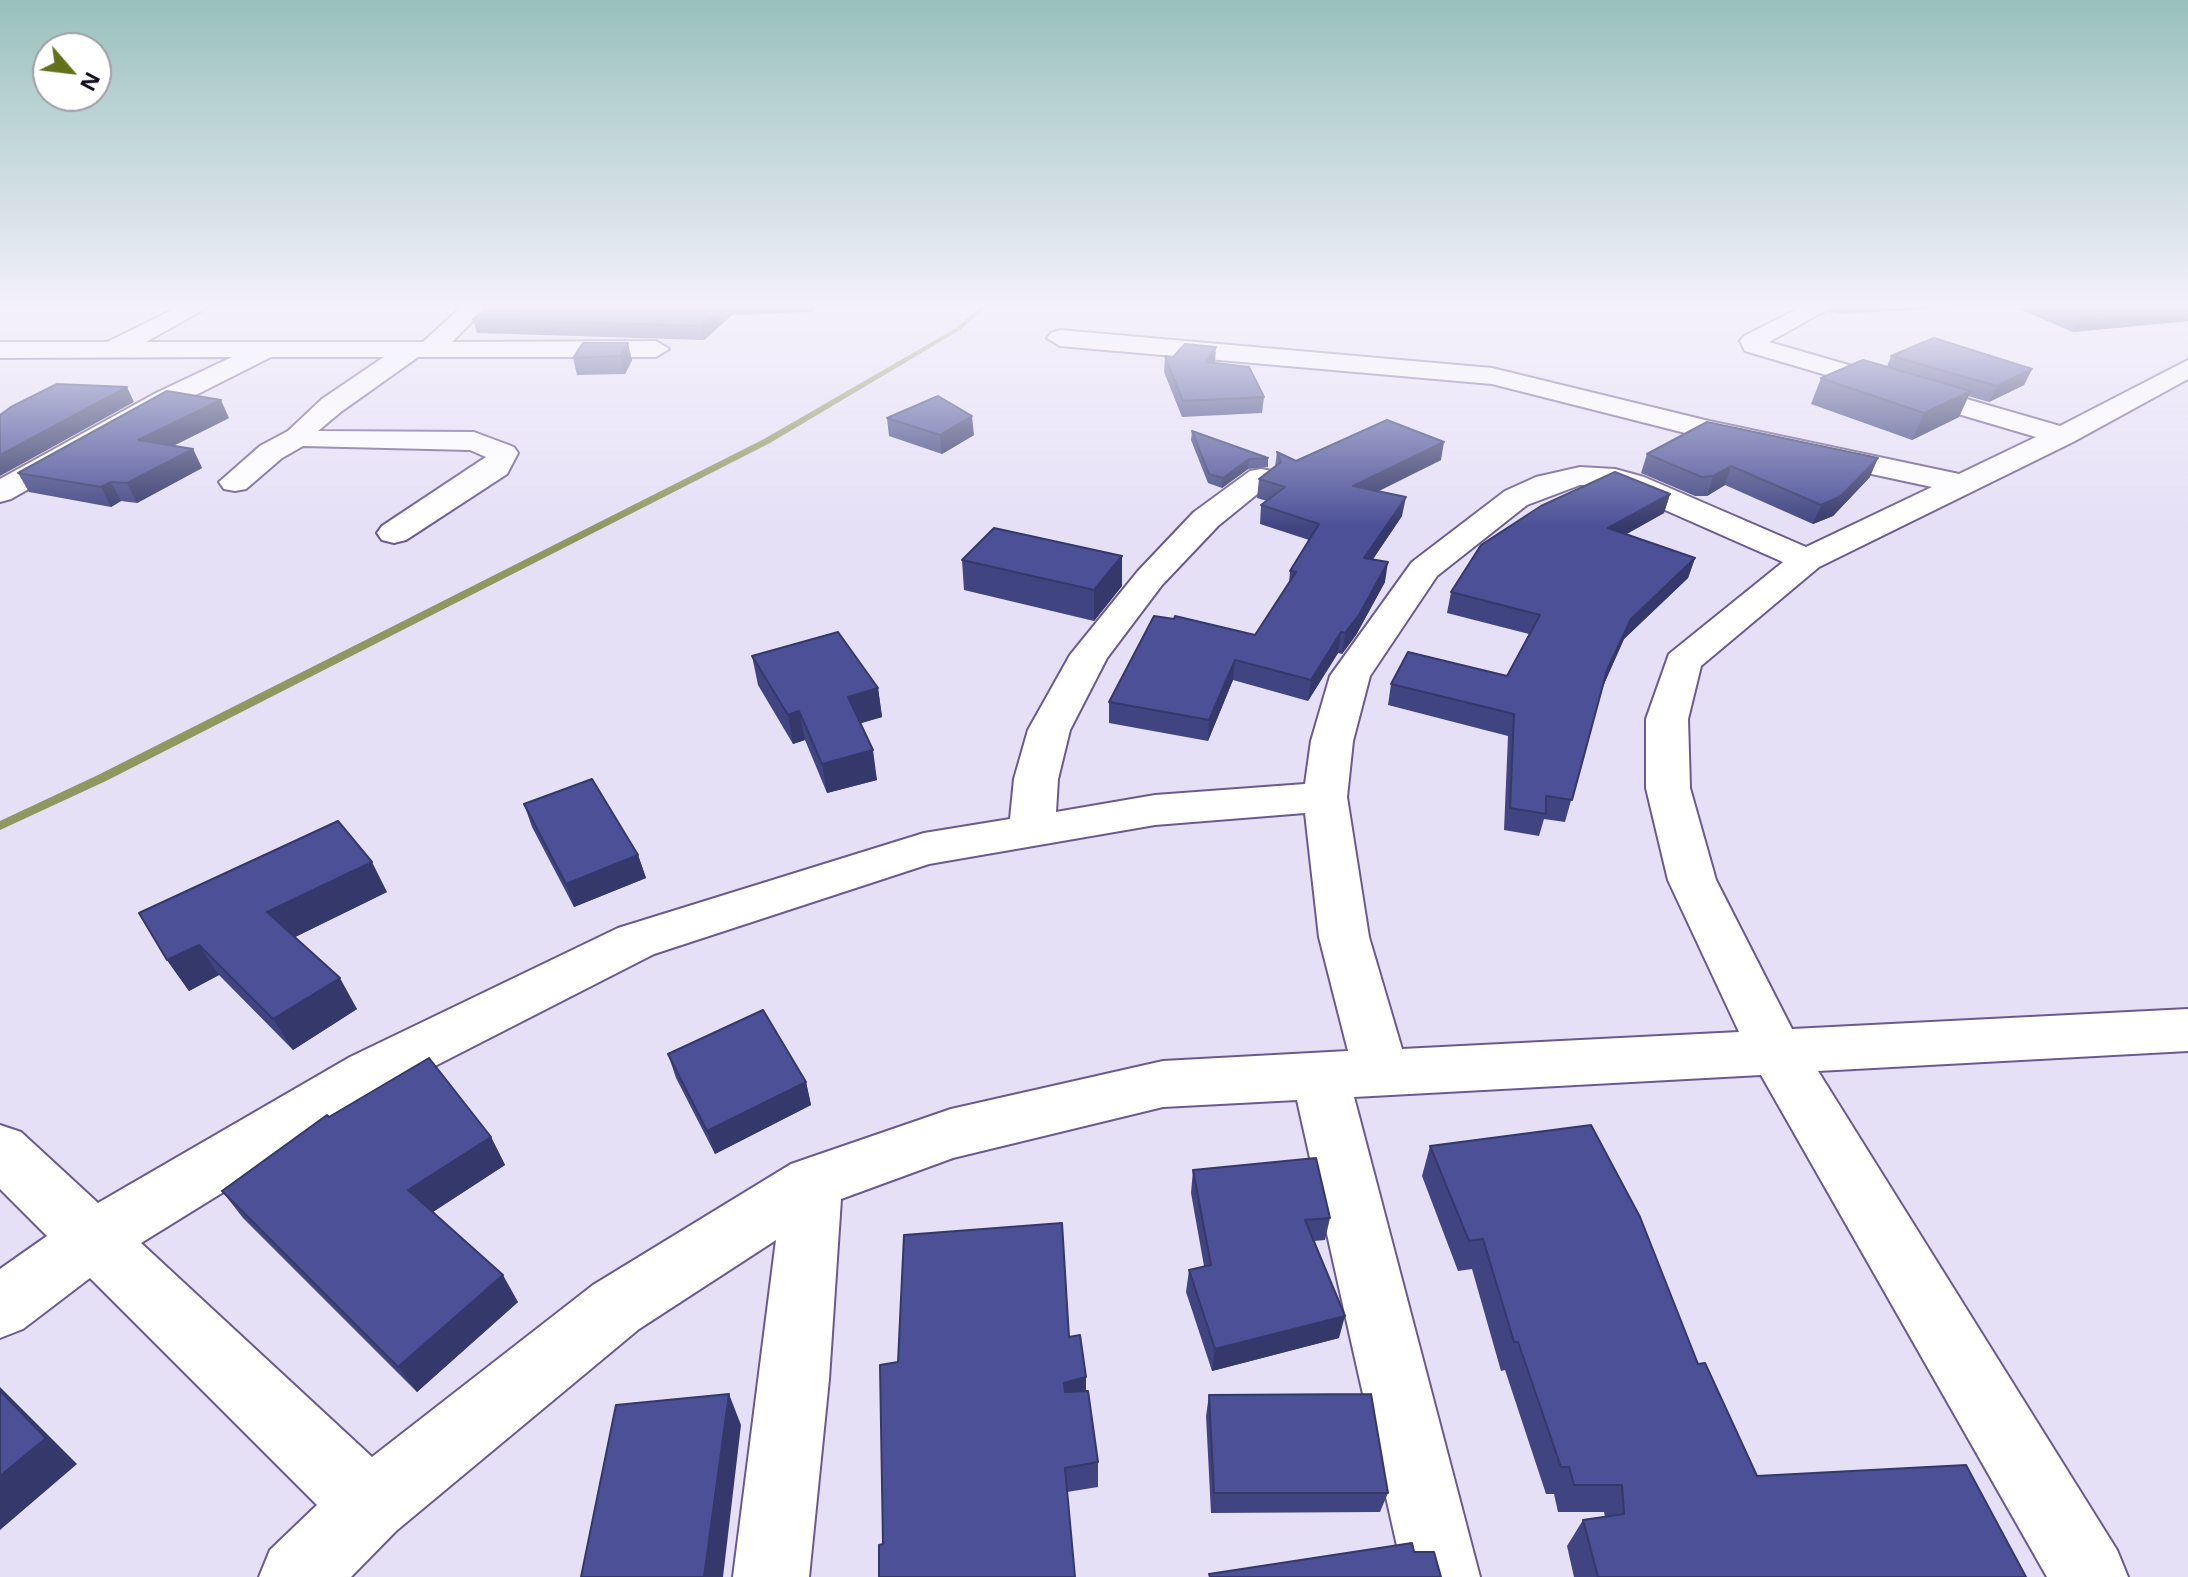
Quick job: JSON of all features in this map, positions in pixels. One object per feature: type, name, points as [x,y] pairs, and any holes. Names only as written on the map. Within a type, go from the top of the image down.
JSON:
[{"type":"street","points":[[0,492],[202,382]]},
{"type":"street","points":[[302,435],[303,429],[332,405],[370,382]]},
{"type":"street","points":[[1515,382],[1694,426],[1961,484]]},
{"type":"street","points":[[1876,382],[2063,436]]},
{"type":"street","points":[[2090,1577],[1775,1050],[1692,880],[1668,788],[1667,719],[1683,662],[1807,560],[2173,382]]},
{"type":"street","points":[[235,482],[271,452],[302,435]]},
{"type":"street","points":[[302,435],[313,440],[474,441],[491,445],[503,453],[496,467],[394,533]]},
{"type":"street","points":[[1442,1577],[1400,1415],[1350,1073],[1344,937],[1325,797],[1332,741],[1350,676],[1424,569],[1516,498],[1547,484],[1580,476],[1604,476],[1633,484],[1807,560]]},
{"type":"street","points":[[1032,830],[1036,779],[1049,730],[1089,655],[1150,578],[1206,519],[1261,478]]},
{"type":"street","points":[[0,1307],[92,1240],[370,1073],[636,941],[924,849],[1155,810],[1325,797]]},
{"type":"street","points":[[297,1577],[370,1505],[616,1307],[812,1183],[951,1134],[1163,1084],[2188,1030]]},
{"type":"street","points":[[0,1150],[370,1505]]},
{"type":"street","points":[[771,1577],[795,1379],[812,1183]]},
{"type":"building","points":[[1175,382],[1256,382],[1264,397],[1183,401]]},
{"type":"building","points":[[1832,382],[1938,382],[1971,391],[1924,413]]},
{"type":"building","points":[[1981,382],[2006,382],[1997,386]]},
{"type":"building","points":[[57,384],[127,387],[0,455],[0,415]]},
{"type":"building","points":[[167,391],[221,400],[138,440],[193,449],[127,483],[111,482],[101,487],[18,473]]},
{"type":"building","points":[[938,396],[972,416],[940,435],[887,418]]},
{"type":"building","points":[[1387,420],[1444,442],[1353,486],[1406,497],[1364,558],[1388,562],[1359,615],[1345,633],[1341,632],[1311,680],[1235,660],[1209,720],[1109,702],[1154,616],[1174,619],[1175,616],[1255,635],[1296,572],[1290,571],[1319,524],[1261,505],[1285,487],[1259,479],[1281,462],[1277,452],[1296,461]]},
{"type":"building","points":[[1707,422],[1878,458],[1841,496],[1821,505],[1731,466],[1713,476],[1702,477],[1647,454]]},
{"type":"building","points":[[1192,431],[1268,458],[1249,459],[1223,478],[1209,474]]},
{"type":"building","points":[[1615,472],[1670,494],[1608,528],[1695,558],[1631,619],[1607,670],[1572,800],[1546,796],[1546,814],[1510,808],[1514,714],[1391,684],[1408,652],[1507,676],[1540,615],[1451,592],[1481,545],[1541,506]]},
{"type":"building","points":[[994,528],[1122,556],[1094,590],[962,560]]},
{"type":"building","points":[[838,632],[878,688],[848,697],[873,750],[822,764],[799,711],[788,715],[752,656]]},
{"type":"building","points":[[592,779],[638,855],[566,884],[524,804]]},
{"type":"building","points":[[338,821],[372,862],[267,912],[340,978],[273,1019],[199,945],[167,960],[139,913]]},
{"type":"building","points":[[763,1010],[806,1082],[707,1131],[668,1054]]},
{"type":"building","points":[[429,1058],[491,1137],[408,1190],[503,1275],[398,1367],[222,1191],[327,1115],[329,1117]]},
{"type":"building","points":[[1591,1125],[1640,1217],[1698,1364],[1705,1363],[1757,1476],[1966,1465],[2026,1577],[1598,1577],[1583,1520],[1624,1514],[1622,1485],[1574,1485],[1569,1467],[1561,1467],[1518,1342],[1514,1342],[1483,1239],[1469,1241],[1430,1146]]},
{"type":"building","points":[[1316,1158],[1330,1218],[1305,1220],[1345,1316],[1215,1349],[1189,1270],[1211,1265],[1193,1170]]},
{"type":"building","points":[[1062,1223],[1069,1337],[1080,1335],[1086,1377],[1064,1383],[1065,1392],[1088,1391],[1098,1462],[1065,1468],[1075,1577],[879,1577],[879,1545],[883,1544],[880,1365],[898,1362],[904,1235]]},
{"type":"building","points":[[0,1391],[46,1438],[0,1476]]},
{"type":"building","points":[[729,1394],[704,1577],[581,1577],[616,1405]]},
{"type":"building","points":[[1371,1394],[1388,1493],[1214,1493],[1209,1395]]},
{"type":"building","points":[[1412,1543],[1414,1552],[1434,1552],[1441,1577],[1210,1577],[1209,1574]]},
{"type":"waterway","points":[[0,826],[102,778],[767,441],[868,382]]}]
